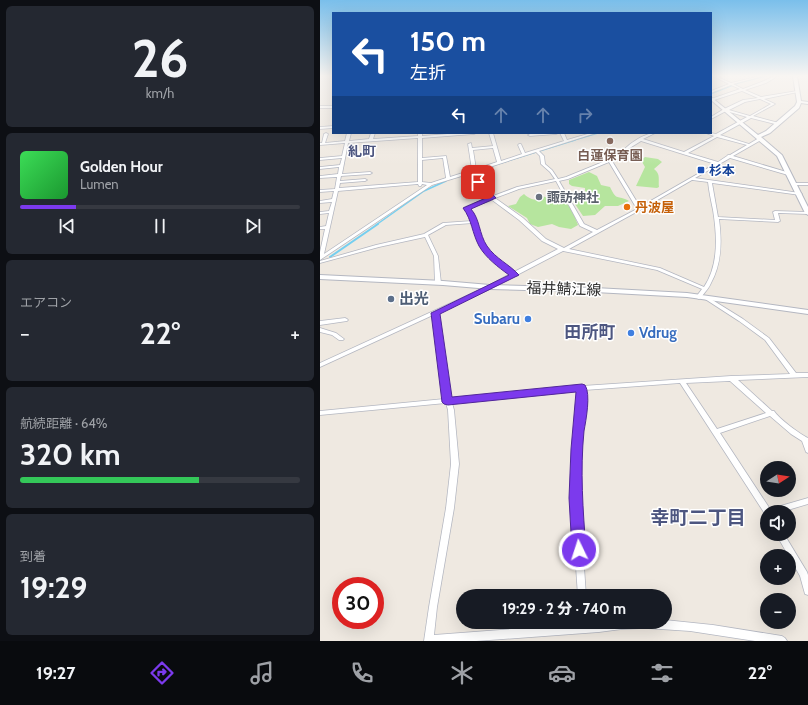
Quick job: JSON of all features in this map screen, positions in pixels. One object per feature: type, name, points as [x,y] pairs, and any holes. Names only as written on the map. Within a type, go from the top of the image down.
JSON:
[{"type":"main road","points":[[721,106],[779,155],[807,210]]},
{"type":"main road","points":[[759,138],[778,124],[797,106]]},
{"type":"main road","name":"福井鯖江線","points":[[320,278],[438,283],[490,287],[702,294],[808,312]]},
{"type":"street","points":[[712,117],[734,106]]},
{"type":"street","points":[[685,153],[770,106]]},
{"type":"street","points":[[320,107],[332,107]]},
{"type":"street","points":[[726,110],[778,124]]},
{"type":"street","points":[[320,128],[332,127]]},
{"type":"street","points":[[321,144],[326,134]]},
{"type":"street","points":[[320,260],[349,134]]},
{"type":"street","points":[[371,140],[373,134]]},
{"type":"street","points":[[321,144],[447,134]]},
{"type":"street","points":[[491,134],[499,162]]},
{"type":"street","points":[[530,135],[543,134]]},
{"type":"street","points":[[562,134],[566,141]]},
{"type":"street","points":[[320,260],[431,184],[590,134]]},
{"type":"street","points":[[515,275],[497,262],[482,245],[472,214],[466,208],[518,188],[567,178],[610,161],[621,156],[622,152],[651,134]]},
{"type":"street","points":[[712,134],[748,144]]},
{"type":"street","points":[[420,135],[421,190]]},
{"type":"street","points":[[320,365],[515,275],[639,209],[759,138]]},
{"type":"street","points":[[642,140],[717,163]]},
{"type":"street","points":[[470,144],[474,170]]},
{"type":"street","points":[[520,145],[524,155]]},
{"type":"street","points":[[471,149],[495,147]]},
{"type":"street","points":[[537,152],[542,156],[543,164],[551,171],[557,180],[582,225],[597,232]]},
{"type":"street","points":[[729,156],[789,174]]},
{"type":"street","points":[[320,159],[344,157]]},
{"type":"street","points":[[421,159],[445,157],[448,178]]},
{"type":"street","points":[[610,161],[639,209]]},
{"type":"street","points":[[320,168],[342,166]]},
{"type":"street","points":[[320,177],[370,173]]},
{"type":"street","points":[[466,174],[485,188],[492,198],[521,219],[544,240],[564,249],[658,270],[702,294],[767,339],[794,375]]},
{"type":"street","points":[[692,179],[800,194]]},
{"type":"street","points":[[338,182],[364,180]]},
{"type":"street","points":[[320,191],[420,182],[431,184]]},
{"type":"street","points":[[702,294],[714,269],[719,251],[716,218],[710,182]]},
{"type":"street","points":[[794,184],[808,184]]},
{"type":"street","points":[[320,202],[334,200]]},
{"type":"street","points":[[716,218],[778,221],[775,212],[807,210]]},
{"type":"street","points":[[320,213],[331,212]]},
{"type":"street","points":[[320,260],[426,235],[445,224],[474,222]]},
{"type":"street","points":[[320,228],[328,227]]},
{"type":"street","points":[[426,235],[436,256],[438,283]]},
{"type":"street","points":[[435,313],[448,402],[451,410],[455,464],[450,508],[433,607],[429,641],[544,629]]},
{"type":"street","points":[[320,324],[345,320]]},
{"type":"street","points":[[320,330],[334,334],[340,339]]},
{"type":"street","points":[[320,413],[448,402],[582,388],[731,378],[808,375]]},
{"type":"street","points":[[731,378],[807,441],[808,450]]},
{"type":"street","points":[[682,381],[764,505]]},
{"type":"street","points":[[582,388],[582,406],[577,449],[576,498],[582,589]]},
{"type":"street","points":[[716,432],[772,413]]},
{"type":"street","points":[[794,505],[808,501]]},
{"type":"street","points":[[784,541],[806,576],[808,591]]},
{"type":"street","points":[[672,624],[782,641]]},
{"type":"green space","points":[[645,157],[658,159],[662,162],[654,169],[658,173],[659,177],[659,187],[657,188],[636,186],[645,167],[641,160]]},
{"type":"green space","points":[[589,172],[597,176],[601,185],[610,187],[614,195],[629,201],[618,206],[605,206],[595,215],[583,216],[571,198],[574,195],[585,192],[585,188],[572,186],[569,184],[569,180]]},
{"type":"green space","points":[[524,194],[528,197],[540,200],[540,197],[543,196],[553,201],[555,194],[559,194],[572,210],[578,225],[571,229],[552,224],[538,227],[530,224],[527,218],[508,206],[516,204],[520,197]]},
{"type":"waterway","points":[[572,141],[596,134]]},
{"type":"waterway","points":[[488,167],[575,140]]},
{"type":"waterway","points":[[376,225],[424,191],[446,181]]},
{"type":"waterway","points":[[330,257],[378,224]]},
{"type":"place","name":"白蓮保育園","points":[[610,141]]},
{"type":"place","name":"杉本","points":[[701,170]]},
{"type":"place","name":"諏訪神社","points":[[539,197]]},
{"type":"place","name":"丹波屋","points":[[627,207]]},
{"type":"place","name":"出光","points":[[391,299]]},
{"type":"place","name":"Subaru","points":[[528,319]]},
{"type":"place","name":"Vdrug","points":[[631,333]]},
{"type":"district","name":"糺町","points":[[362,151]]},
{"type":"district","name":"田所町","points":[[590,332]]},
{"type":"district","name":"幸町二丁目","points":[[698,517]]},
{"type":"route","points":[[478,182],[492,196],[492,198],[466,208],[472,214],[482,245],[497,262],[515,275],[435,313],[448,402],[582,388],[582,406],[577,449],[576,498],[579,550]]}]
